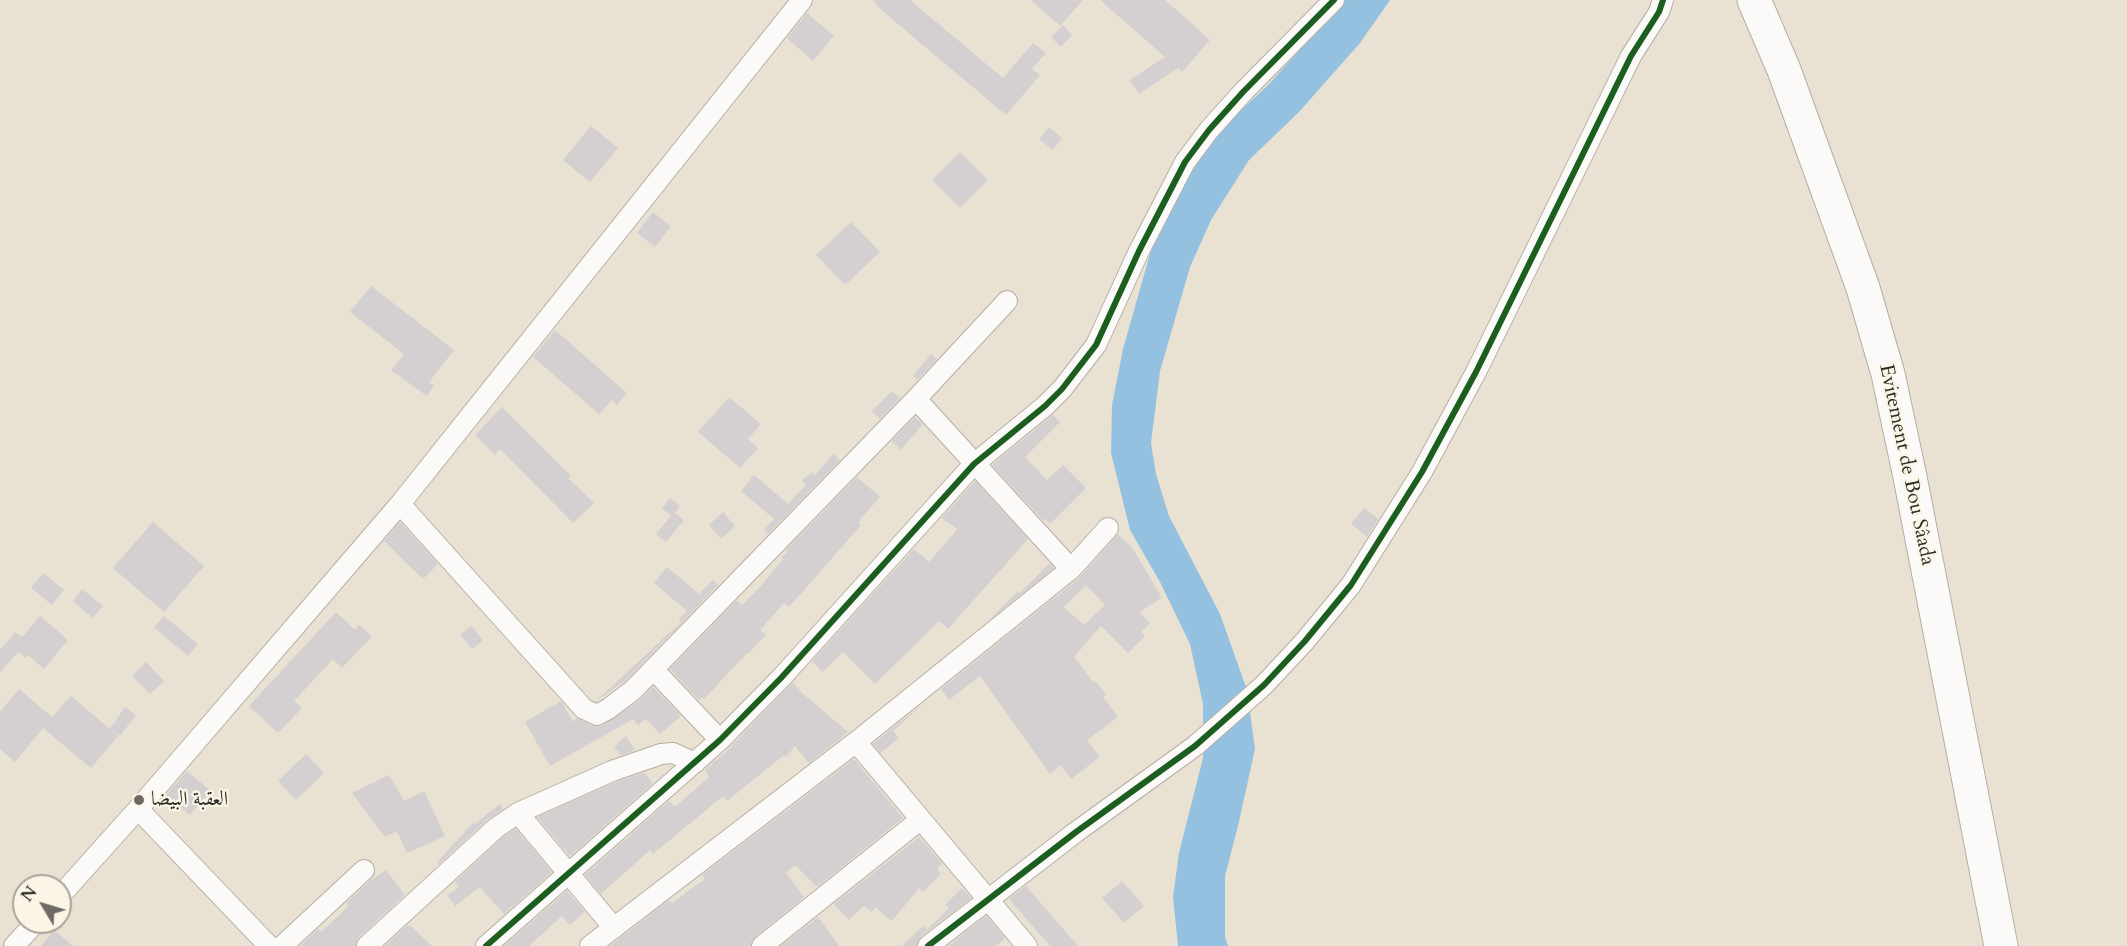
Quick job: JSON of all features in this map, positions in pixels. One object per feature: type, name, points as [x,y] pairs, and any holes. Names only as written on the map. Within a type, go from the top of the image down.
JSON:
[{"type":"highway","name":"Evitement de Bou Sâada","points":[[1754,0],[1784,70],[1863,288],[1888,374],[2001,946]]},
{"type":"highway","name":"Evitement de Bou Sâada","points":[[1775,0],[1778,14],[1883,291],[1903,364],[1954,593],[2021,946]]},
{"type":"street","points":[[486,946],[720,740],[781,678],[974,464],[1045,406],[1079,368],[1095,345],[1185,162],[1209,130],[1243,92],[1334,0]]},
{"type":"street","points":[[72,883],[400,504],[797,2]]},
{"type":"street","points":[[928,946],[1076,832],[1195,746],[1264,685],[1305,641],[1351,585],[1422,472],[1476,372],[1631,56],[1664,4]]},
{"type":"street","points":[[400,504],[590,713],[597,716],[633,690],[916,399],[1007,301]]},
{"type":"street","points":[[916,399],[1071,568]]},
{"type":"street","points":[[590,946],[856,742],[1071,568],[1108,528]]},
{"type":"street","points":[[653,669],[720,740]]},
{"type":"street","points":[[856,742],[1027,946]]},
{"type":"street","points":[[367,946],[496,828],[519,813],[602,776],[661,754],[673,753],[694,763]]},
{"type":"street","points":[[138,809],[269,946]]},
{"type":"street","points":[[519,813],[614,927]]},
{"type":"street","points":[[762,946],[920,820]]},
{"type":"street","points":[[282,946],[364,870]]},
{"type":"street","points":[[14,946],[25,934]]},
{"type":"water","points":[[1342,0],[1390,0],[1360,43],[1299,112],[1249,160],[1211,220],[1190,267],[1160,371],[1151,443],[1156,474],[1169,516],[1220,614],[1247,690],[1255,749],[1225,876],[1225,937],[1228,946],[1178,946],[1173,897],[1179,853],[1203,758],[1203,704],[1190,644],[1160,582],[1130,530],[1111,453],[1112,405],[1123,349],[1155,236],[1181,187],[1223,127],[1267,86]]},
{"type":"building","points":[[873,0],[910,0],[1003,78],[1033,43],[1046,53],[1032,69],[1040,75],[1006,115],[879,8]]},
{"type":"building","points":[[1031,0],[1083,0],[1060,26]]},
{"type":"building","points":[[1100,0],[1165,0],[1210,40],[1182,72],[1178,68],[1139,94],[1130,80],[1165,57]]},
{"type":"building","points":[[807,13],[834,36],[813,61],[787,38]]},
{"type":"building","points":[[1063,25],[1072,35],[1061,47],[1051,37]]},
{"type":"building","points":[[591,126],[618,148],[590,182],[563,160]]},
{"type":"building","points":[[1049,127],[1062,138],[1053,150],[1039,139]]},
{"type":"building","points":[[960,152],[988,180],[960,208],[932,180]]},
{"type":"building","points":[[653,212],[671,226],[655,247],[637,233]]},
{"type":"building","points":[[851,222],[880,252],[845,285],[816,255]]},
{"type":"building","points":[[371,286],[454,350],[429,382],[434,386],[427,396],[391,370],[404,354],[350,312]]},
{"type":"building","points":[[555,330],[627,393],[617,405],[612,400],[599,414],[533,357]]},
{"type":"building","points":[[931,354],[937,359],[917,380],[913,376]]},
{"type":"building","points":[[892,391],[900,398],[880,419],[872,411]]},
{"type":"building","points":[[729,397],[761,424],[748,439],[758,448],[740,468],[698,432]]},
{"type":"building","points":[[502,407],[571,476],[568,478],[594,503],[573,523],[500,449],[495,455],[475,435]]},
{"type":"building","points":[[1053,415],[1060,422],[1025,457],[1047,480],[1063,465],[1086,488],[1050,524],[1045,519],[1044,521],[992,465]]},
{"type":"building","points":[[915,417],[923,424],[901,450],[892,441]]},
{"type":"building","points":[[833,454],[840,460],[768,534],[764,530],[774,519],[741,491],[754,475],[788,504],[806,485],[802,480],[813,472],[815,475]]},
{"type":"building","points":[[857,477],[880,497],[858,522],[861,525],[789,607],[784,603],[760,630],[766,635],[704,699],[702,697],[699,700],[670,669],[737,600],[742,605],[760,587],[783,559],[781,558],[787,552],[785,551]]},
{"type":"building","points":[[975,481],[1028,539],[948,629],[939,621],[875,684],[843,652],[822,672],[812,661],[914,549],[929,562],[955,532],[957,529],[942,518]]},
{"type":"building","points":[[670,498],[680,506],[675,513],[684,520],[666,542],[656,534],[671,516],[662,508]]},
{"type":"building","points":[[1364,508],[1378,519],[1367,537],[1351,524]]},
{"type":"building","points":[[723,512],[735,526],[721,539],[709,525]]},
{"type":"building","points":[[153,522],[204,566],[164,612],[113,568]]},
{"type":"building","points":[[400,522],[438,564],[423,579],[384,541]]},
{"type":"building","points":[[1118,534],[1133,549],[1162,598],[1139,612],[1150,623],[1141,632],[1145,636],[1128,653],[1101,626],[1074,657],[1094,683],[1096,681],[1106,695],[1103,697],[1118,717],[1087,740],[1100,757],[1071,779],[1061,765],[1050,774],[980,676],[949,700],[941,689],[1079,578]],"holes":[[[1086,585],[1105,605],[1084,625],[1064,607]]]},
{"type":"building","points":[[1050,563],[1054,568],[987,622],[1018,591],[1020,593]]},
{"type":"building","points":[[667,567],[699,594],[713,580],[718,585],[625,681],[596,701],[681,622],[679,619],[687,611],[654,583]]},
{"type":"building","points":[[43,573],[64,590],[52,605],[31,588]]},
{"type":"building","points":[[82,589],[103,606],[93,618],[73,601]]},
{"type":"building","points":[[336,612],[355,630],[359,625],[372,637],[342,668],[333,659],[294,701],[302,708],[278,733],[249,706]]},
{"type":"building","points":[[40,616],[68,640],[44,669],[28,655],[26,658],[18,652],[0,673],[0,650],[15,632],[22,637]]},
{"type":"building","points":[[164,616],[198,644],[188,656],[154,627]]},
{"type":"building","points":[[471,626],[483,640],[472,649],[460,635]]},
{"type":"building","points":[[146,662],[164,681],[150,694],[132,676]]},
{"type":"building","points":[[793,682],[802,693],[848,732],[865,719],[809,763],[795,746],[786,757],[784,755],[727,801],[723,796],[653,854],[650,850],[601,894],[585,875],[669,801],[675,807],[709,777],[705,769],[725,753]]},
{"type":"building","points":[[653,687],[681,716],[660,734],[646,719],[638,725],[633,719],[550,766],[525,722],[561,701],[573,722],[577,718],[592,726],[602,726],[640,700]]},
{"type":"building","points":[[19,689],[52,717],[71,696],[118,736],[91,768],[43,728],[15,762],[0,749],[0,712]]},
{"type":"building","points":[[925,702],[893,731],[899,738],[880,753],[873,744]]},
{"type":"building","points":[[125,707],[136,715],[120,736],[110,729]]},
{"type":"building","points":[[626,736],[635,750],[621,755],[614,747]]},
{"type":"building","points":[[306,754],[324,773],[296,800],[278,781]]},
{"type":"building","points":[[854,759],[903,818],[817,887],[795,865],[786,873],[804,897],[755,937],[750,946],[610,946],[669,900],[672,903],[705,879],[702,875]]},
{"type":"building","points":[[187,771],[211,791],[190,815],[166,795]]},
{"type":"building","points":[[644,773],[653,783],[570,856],[537,817],[616,782]]},
{"type":"building","points":[[389,775],[404,801],[424,791],[445,836],[407,853],[397,831],[385,837],[352,793]]},
{"type":"building","points":[[500,804],[503,809],[488,819],[439,864],[437,862],[474,822],[475,824]]},
{"type":"building","points":[[516,829],[552,872],[504,914],[480,887],[455,906],[447,895],[459,887],[455,882],[503,837]]},
{"type":"building","points":[[919,837],[942,863],[937,869],[941,874],[923,892],[919,888],[892,921],[875,907],[872,912],[864,906],[849,920],[834,904]]},
{"type":"building","points":[[386,870],[405,895],[359,937],[355,946],[300,946],[318,929],[321,932],[349,906],[346,903]]},
{"type":"building","points":[[1122,881],[1144,906],[1124,923],[1102,898]]},
{"type":"building","points":[[1026,886],[1078,946],[1050,946],[1009,899]]},
{"type":"building","points":[[962,888],[971,898],[921,936],[916,946],[902,946],[923,926],[927,930],[949,908],[945,905]]},
{"type":"building","points":[[567,891],[585,912],[570,925],[562,916],[529,946],[504,946]]},
{"type":"building","points":[[986,916],[1005,938],[996,946],[948,946]]},
{"type":"building","points":[[818,917],[839,946],[781,946]]},
{"type":"building","points":[[408,925],[412,927],[432,946],[385,946]]},
{"type":"building","points":[[51,934],[59,934],[73,946],[41,946]]},
{"type":"cycle path","points":[[486,946],[720,740],[781,678],[974,464],[1045,406],[1062,389],[1096,345],[1139,251],[1185,162],[1209,130],[1243,92],[1334,0]]},
{"type":"cycle path","points":[[928,946],[1076,832],[1195,746],[1264,685],[1305,641],[1351,585],[1422,472],[1476,372],[1631,56],[1659,12],[1663,0]]},
{"type":"place","name":"العقبة البيضا","points":[[139,800]]}]
